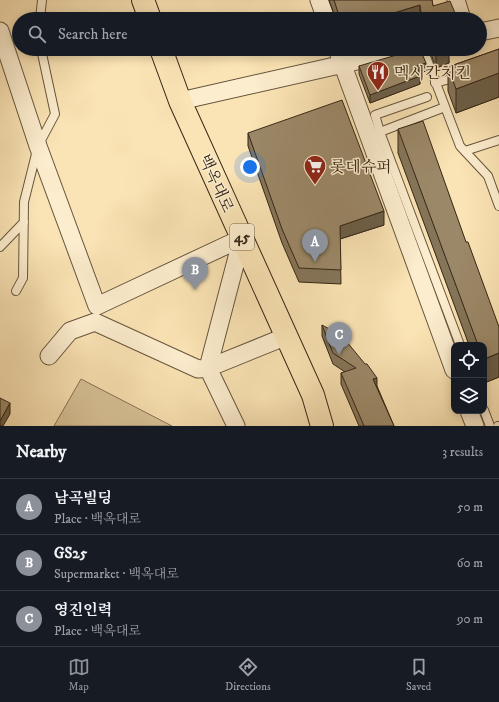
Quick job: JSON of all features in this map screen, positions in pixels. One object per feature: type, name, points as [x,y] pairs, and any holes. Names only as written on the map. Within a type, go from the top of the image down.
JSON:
[{"type":"main road","points":[[143,0],[147,12]]},
{"type":"main road","name":"백옥대로","points":[[164,56],[180,101],[313,395],[322,426]]},
{"type":"street","points":[[319,0],[323,12]]},
{"type":"street","points":[[456,0],[460,12]]},
{"type":"street","points":[[487,31],[499,28]]},
{"type":"street","points":[[0,31],[38,146],[96,306],[242,238]]},
{"type":"street","points":[[180,101],[339,56],[451,362]]},
{"type":"street","points":[[236,426],[208,368],[242,238]]},
{"type":"street","points":[[49,356],[70,330],[95,322],[198,369],[208,368],[286,336]]},
{"type":"street","points":[[470,414],[475,426]]},
{"type":"lane","points":[[41,12],[42,0]]},
{"type":"lane","points":[[16,291],[23,278],[24,202],[38,146],[55,114],[43,56]]},
{"type":"lane","points":[[425,56],[460,146],[488,176],[499,206]]},
{"type":"lane","points":[[435,83],[464,75]]},
{"type":"lane","points":[[426,97],[375,115],[380,132],[459,342]]},
{"type":"lane","points":[[380,132],[444,107]]},
{"type":"lane","points":[[464,151],[499,140]]},
{"type":"lane","points":[[0,247],[24,222]]},
{"type":"lane","points":[[486,414],[490,426]]},
{"type":"shaded area","points":[[81,379],[172,426],[54,426]]},
{"type":"building","points":[[334,0],[432,0],[433,6],[450,1],[455,12],[421,12],[420,5],[397,12],[338,12]]},
{"type":"building","points":[[499,49],[499,73],[456,89],[448,67],[479,56],[487,56],[487,53]]},
{"type":"building","points":[[393,56],[423,56],[426,63],[417,66],[420,76],[370,95],[359,66]]},
{"type":"building","name":"롯데슈퍼","points":[[342,100],[384,211],[340,226],[341,270],[299,268],[282,229],[248,133]]},
{"type":"building","points":[[423,121],[466,242],[468,242],[499,327],[499,353],[487,358],[487,342],[477,342],[398,129]]},
{"type":"building","points":[[322,325],[342,336],[365,364],[367,364],[377,378],[373,379],[394,426],[364,426],[341,373],[356,368],[333,353]]},
{"type":"building","points":[[0,398],[10,403],[0,421]]},
{"type":"place","name":"멕시칸치킨","points":[[378,92]]},
{"type":"place","name":"롯데슈퍼","points":[[315,186]]},
{"type":"place","name":"남곡빌딩","points":[[315,262]]},
{"type":"place","name":"GS25","points":[[195,290]]},
{"type":"place","name":"영진인력","points":[[339,355]]}]
